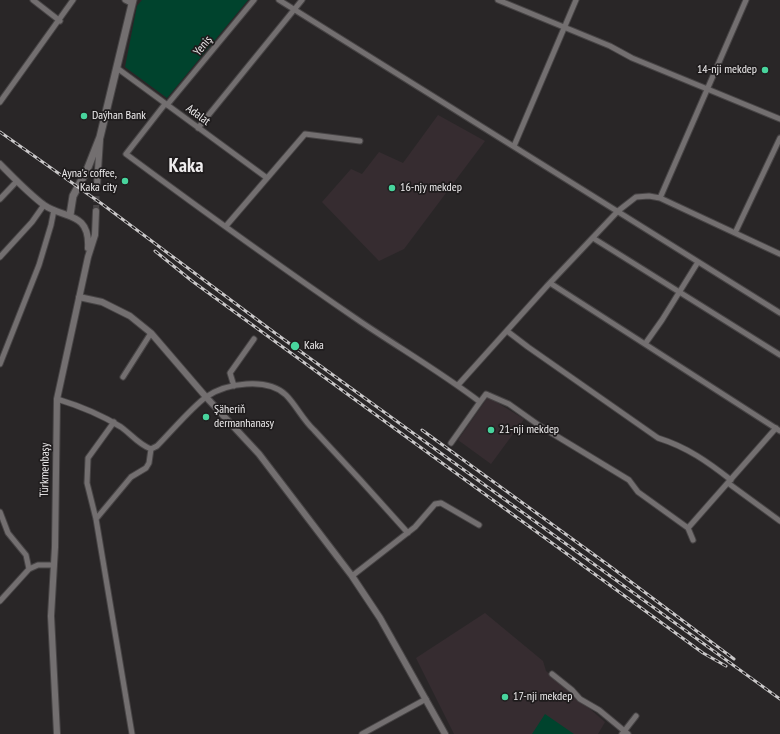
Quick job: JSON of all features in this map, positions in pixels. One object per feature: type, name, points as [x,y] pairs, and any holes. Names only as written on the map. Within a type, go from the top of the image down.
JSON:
[{"type":"main road","points":[[70,214],[73,196],[87,170],[100,137],[117,68],[130,1]]},
{"type":"street","points":[[33,0],[60,21]]},
{"type":"street","points":[[0,102],[60,21],[73,0]]},
{"type":"street","name":"Yeniş","points":[[226,226],[126,154],[254,0]]},
{"type":"street","points":[[279,0],[780,313]]},
{"type":"street","points":[[198,128],[302,0]]},
{"type":"street","points":[[498,0],[780,119]]},
{"type":"street","points":[[514,146],[576,0]]},
{"type":"street","points":[[660,198],[746,0]]},
{"type":"street","name":"Adalat","points":[[117,68],[267,178]]},
{"type":"street","points":[[360,141],[305,134],[226,226],[361,322],[458,385],[480,402]]},
{"type":"street","points":[[97,185],[100,137]]},
{"type":"street","points":[[735,233],[780,138]]},
{"type":"street","points":[[0,164],[44,205],[54,210],[70,214],[86,229],[89,240],[88,257]]},
{"type":"street","points":[[0,199],[16,180]]},
{"type":"street","points":[[458,385],[550,283],[618,211],[636,197],[648,196],[660,198],[780,254]]},
{"type":"street","points":[[0,257],[32,222],[44,205]]},
{"type":"street","points":[[0,364],[1,355],[39,264],[54,210]]},
{"type":"street","name":"Türkmenbaşy","points":[[58,734],[51,616],[54,565],[58,399],[79,297],[94,235],[96,211]]},
{"type":"street","points":[[593,238],[780,356]]},
{"type":"street","points":[[645,344],[662,320],[698,262]]},
{"type":"street","points":[[550,283],[778,430],[688,528]]},
{"type":"street","points":[[79,297],[102,302],[130,316],[151,333],[206,397],[259,454],[352,576],[380,618],[445,734]]},
{"type":"street","points":[[507,330],[528,348],[658,438],[671,442],[700,457],[780,521]]},
{"type":"street","points":[[123,377],[151,333]]},
{"type":"street","points":[[234,386],[230,373],[254,339]]},
{"type":"street","points":[[58,399],[94,411],[114,422],[126,430],[145,447],[151,449],[157,446],[206,397],[234,386],[253,383],[270,385],[285,395],[311,427],[350,466],[408,533]]},
{"type":"street","points":[[451,443],[486,394],[509,404],[540,426],[629,480],[638,492],[688,528],[693,540]]},
{"type":"street","points":[[114,422],[88,458],[87,483],[96,519],[132,734]]},
{"type":"street","points":[[96,519],[131,477],[146,468],[149,463],[151,449]]},
{"type":"street","points":[[352,576],[408,533],[436,504],[441,503],[479,525]]},
{"type":"street","points":[[0,512],[8,533],[26,555],[28,569]]},
{"type":"street","points":[[0,600],[28,569],[38,565],[54,565]]},
{"type":"street","points":[[552,674],[572,690],[580,699],[599,710],[625,733],[636,716]]},
{"type":"street","points":[[362,734],[426,699]]},
{"type":"shaded area","name":"16-njy mekdep","points":[[438,115],[485,141],[404,249],[379,261],[322,202],[351,169],[362,174],[379,152],[403,163]]},
{"type":"shaded area","name":"21-nji mekdep","points":[[488,397],[524,419],[491,464],[458,440]]},
{"type":"shaded area","name":"17-nji mekdep","points":[[485,613],[543,661],[546,671],[605,722],[598,734],[454,734],[416,658]]},
{"type":"green space","points":[[142,0],[248,0],[167,98],[125,67],[137,6]]},
{"type":"green space","points":[[545,714],[574,734],[532,734]]},
{"type":"tunnel","points":[[96,211],[97,185]]},
{"type":"railway","points":[[0,132],[102,204],[275,333],[780,699]]},
{"type":"railway","points":[[155,251],[192,281],[703,653],[726,666]]},
{"type":"railway","points":[[422,430],[611,567],[734,659]]},
{"type":"place","name":"14-nji mekdep","points":[[765,70]]},
{"type":"place","name":"Daýhan Bank","points":[[84,116]]},
{"type":"place","name":"Ayna's coffee, Kaka city","points":[[125,181]]},
{"type":"place","name":"16-njy mekdep","points":[[392,188]]},
{"type":"place","name":"Kaka","points":[[295,346]]},
{"type":"place","name":"Şäheriň dermanhanasy","points":[[206,417]]},
{"type":"place","name":"21-nji mekdep","points":[[491,430]]},
{"type":"place","name":"17-nji mekdep","points":[[505,697]]},
{"type":"district","name":"Kaka","points":[[186,166]]}]
